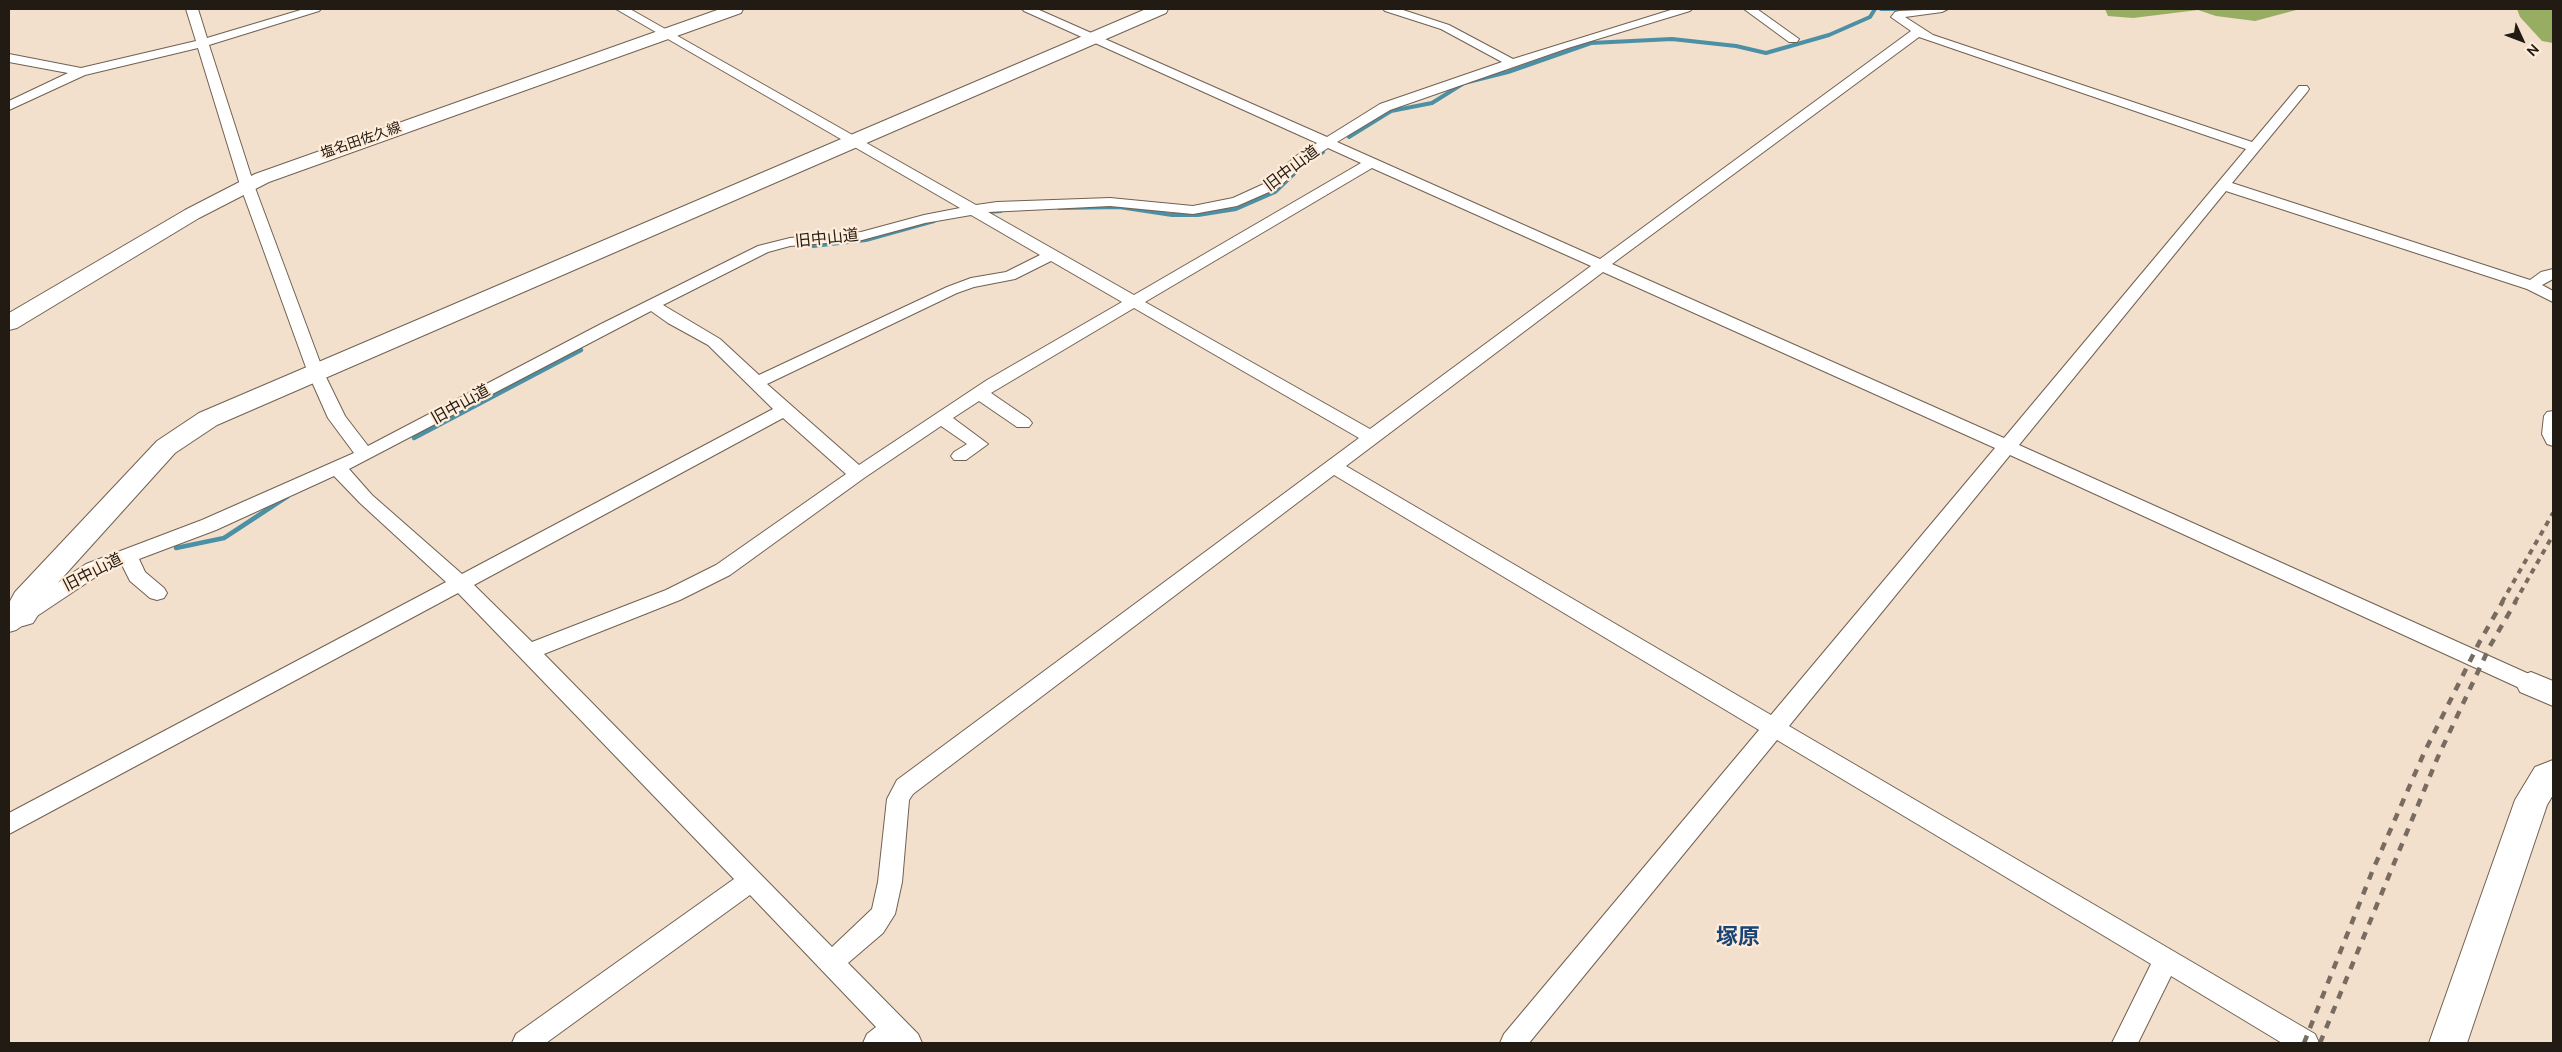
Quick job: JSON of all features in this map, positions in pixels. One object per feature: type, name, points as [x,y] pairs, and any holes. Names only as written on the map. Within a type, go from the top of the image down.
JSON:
[{"type":"street","points":[[192,9],[246,185],[316,373],[337,418],[364,455]]},
{"type":"street","points":[[9,106],[81,72],[202,43],[315,9]]},
{"type":"street","points":[[622,9],[975,209],[1372,438]]},
{"type":"street","name":"塩名田佐久線","points":[[9,323],[192,214],[246,185],[316,157],[735,9]]},
{"type":"street","points":[[1028,9],[2006,446],[2542,689]]},
{"type":"street","points":[[16,609],[166,447],[208,419],[1160,9]]},
{"type":"street","points":[[1389,9],[1445,27],[1514,64]]},
{"type":"street","name":"旧中山道","points":[[16,609],[127,555],[179,538],[364,455],[652,304],[763,249],[790,242],[877,233],[924,219],[975,209],[1012,205],[1110,202],[1168,209],[1204,209],[1237,202],[1266,190],[1281,179],[1301,159],[1391,104],[1464,78],[1514,64],[1647,14],[1686,9]]},
{"type":"street","points":[[1750,9],[1793,39]]},
{"type":"street","points":[[1942,9],[1896,15],[1918,32],[2066,85],[2255,146]]},
{"type":"street","points":[[832,963],[874,925],[883,914],[890,882],[898,798],[905,787],[1918,32]]},
{"type":"street","points":[[9,58],[81,72]]},
{"type":"street","points":[[1513,1043],[2303,89]]},
{"type":"street","points":[[529,652],[690,588],[751,551],[858,474],[941,418],[1134,301],[1373,162]]},
{"type":"street","points":[[2223,185],[2532,286],[2553,297]]},
{"type":"street","points":[[757,382],[952,290],[971,283],[1010,276],[1051,254]]},
{"type":"street","points":[[2532,286],[2546,275],[2553,274]]},
{"type":"street","points":[[652,304],[674,320],[714,342],[757,382],[762,390],[858,474]]},
{"type":"street","points":[[980,394],[1023,423]]},
{"type":"street","points":[[9,824],[785,410]]},
{"type":"street","points":[[2553,416],[2553,440]]},
{"type":"street","points":[[941,418],[979,444],[960,456]]},
{"type":"street","points":[[1334,467],[2306,1043]]},
{"type":"street","points":[[337,468],[366,499],[460,583],[529,652],[832,963],[894,1039]]},
{"type":"street","points":[[127,555],[137,576],[157,593]]},
{"type":"street","points":[[2448,1043],[2512,865],[2532,800],[2547,777],[2553,773]]},
{"type":"street","points":[[525,1043],[751,881]]},
{"type":"street","points":[[2125,1043],[2166,960]]},
{"type":"green space","points":[[2105,9],[2300,9],[2255,21],[2216,16],[2198,10],[2133,18],[2108,16]]},
{"type":"green space","points":[[2517,9],[2553,9],[2553,43],[2542,41],[2520,17]]},
{"type":"waterway","points":[[1349,137],[1391,111],[1432,103],[1464,83],[1508,72],[1591,43],[1672,39],[1736,46],[1766,53],[1829,35],[1870,17],[1875,9]]},
{"type":"waterway","points":[[1881,9],[1913,9]]},
{"type":"waterway","points":[[1059,208],[1119,207],[1172,215],[1198,215],[1236,209],[1275,192],[1302,166],[1323,152]]},
{"type":"waterway","points":[[989,212],[1001,211]]},
{"type":"waterway","points":[[813,246],[866,240],[934,221]]},
{"type":"waterway","points":[[414,438],[581,350]]},
{"type":"waterway","points":[[176,548],[224,538],[288,496]]},
{"type":"railway","points":[[2502,602],[2553,513]]},
{"type":"railway","points":[[2515,602],[2553,535]]},
{"type":"railway","points":[[2304,1043],[2372,872],[2424,753],[2480,641],[2503,601]]},
{"type":"railway","points":[[2320,1043],[2437,759],[2490,646],[2516,601]]},
{"type":"district","name":"塚原","points":[[1738,938]]}]
